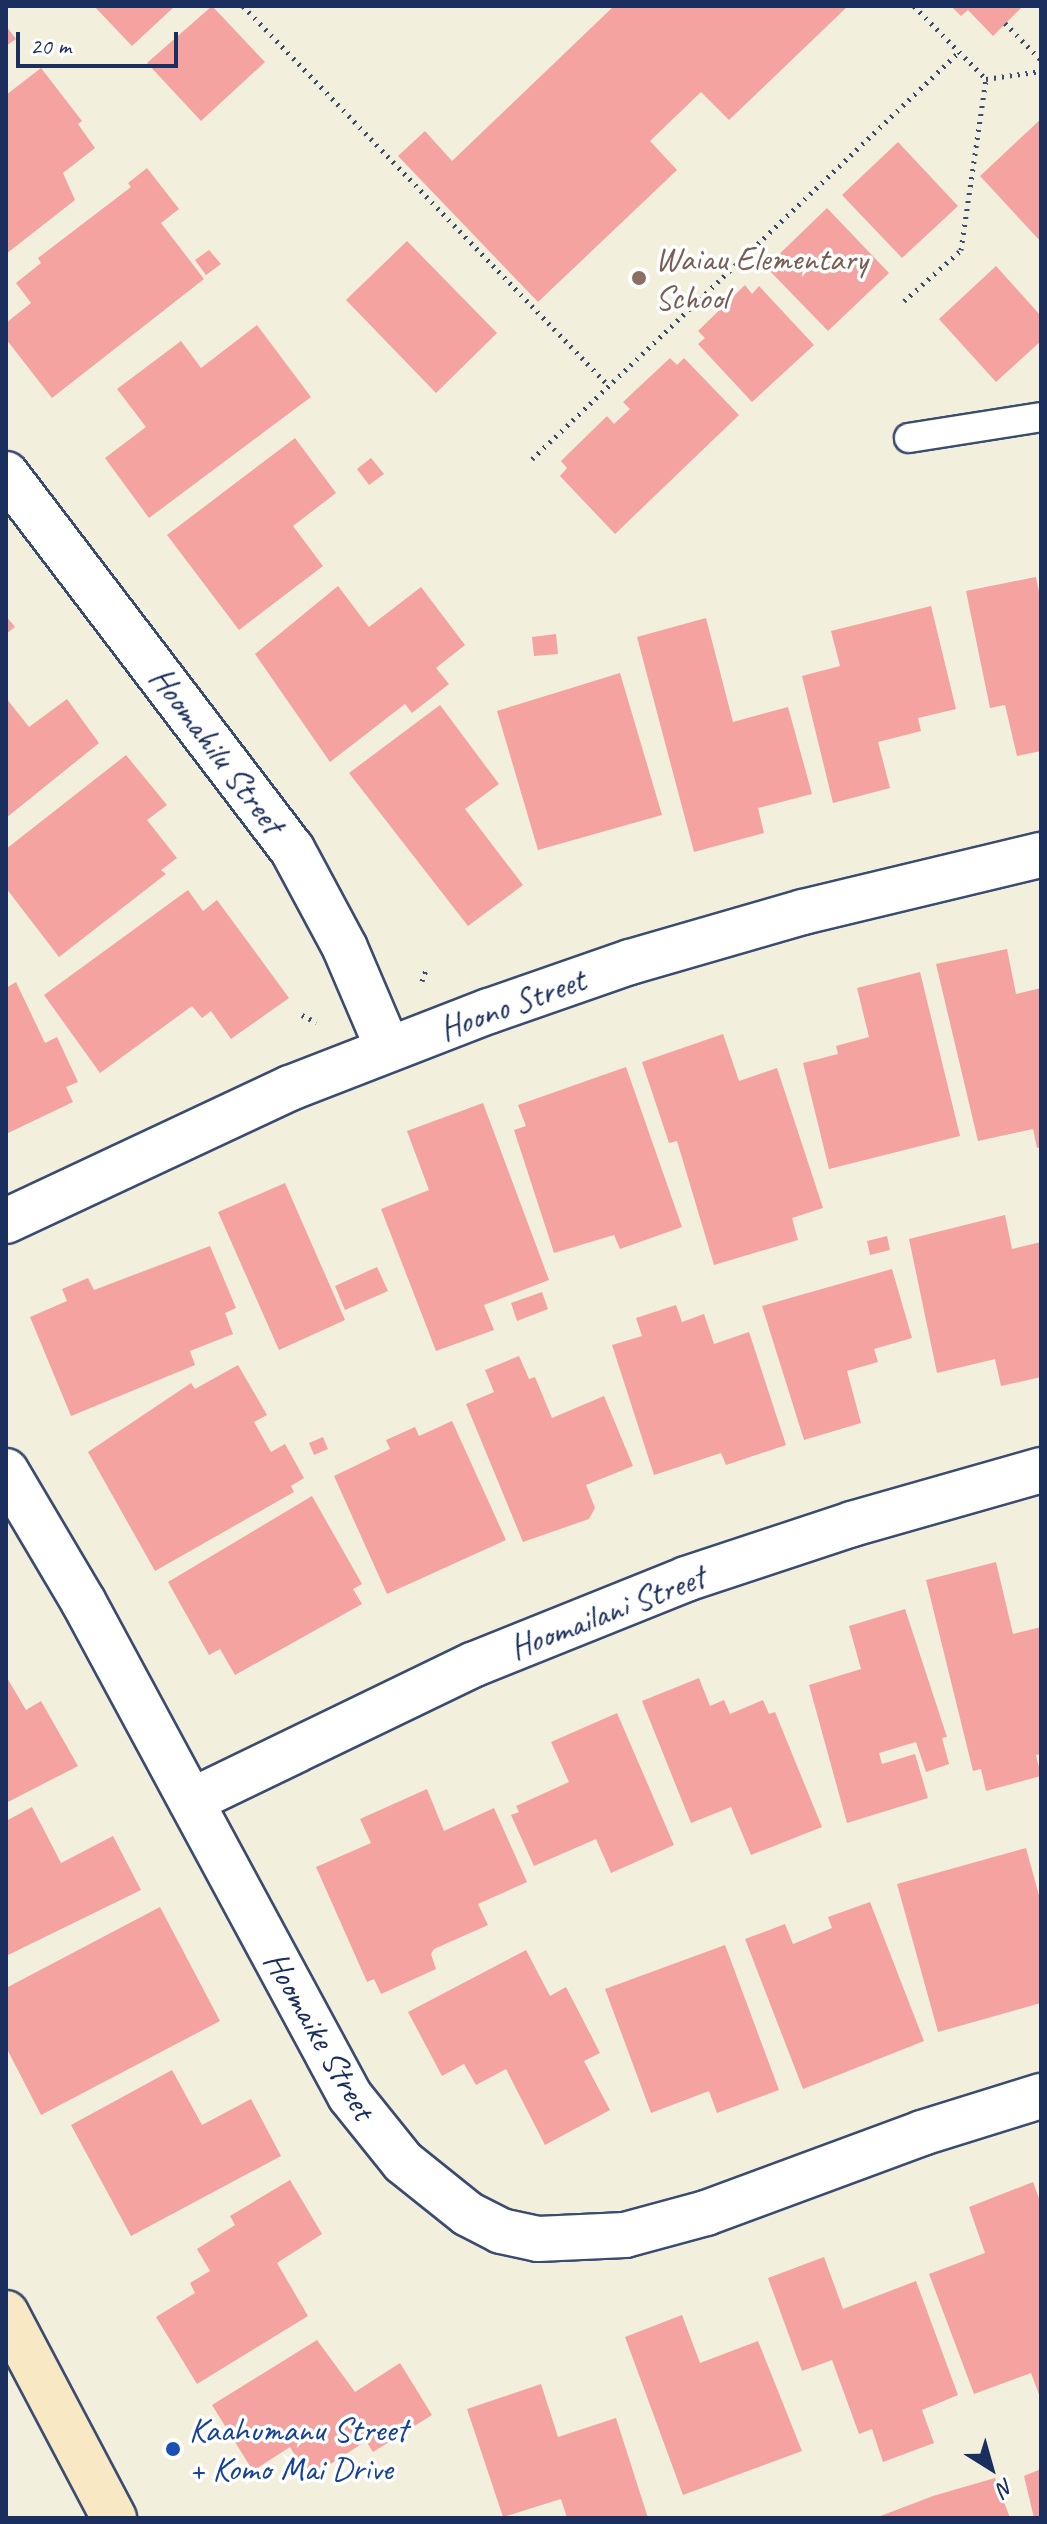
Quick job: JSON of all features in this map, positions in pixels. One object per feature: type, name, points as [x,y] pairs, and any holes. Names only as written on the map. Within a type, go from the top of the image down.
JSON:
[{"type":"street","name":"Hoomahilu Street","points":[[6,474],[292,849],[345,948],[388,1049]]},
{"type":"street","name":"Hoono Street","points":[[6,1221],[137,1155],[388,1049],[630,962],[803,912],[1041,855]]},
{"type":"street","name":"Hoomailani Street","points":[[191,1801],[475,1664],[686,1579],[852,1524],[1041,1470]]},
{"type":"street","name":"Hoomaike Street","points":[[6,1471],[83,1601],[335,2068],[374,2130],[437,2195],[501,2231],[575,2240],[669,2224],[1041,2096]]},
{"type":"street","points":[[6,2313],[114,2518]]},
{"type":"lane","points":[[909,438],[1041,417]]},
{"type":"path","points":[[243,6],[609,386]]},
{"type":"path","points":[[914,6],[986,79]]},
{"type":"path","points":[[1005,23],[1041,60]]},
{"type":"path","points":[[532,459],[959,52]]},
{"type":"path","points":[[986,79],[1041,71]]},
{"type":"path","points":[[904,301],[961,250],[986,79]]},
{"type":"path","points":[[422,981],[427,967]]},
{"type":"path","points":[[302,1015],[316,1022]]},
{"type":"building","points":[[94,6],[175,6],[132,46]]},
{"type":"building","points":[[212,6],[265,62],[201,121],[147,63]]},
{"type":"building","points":[[614,6],[848,6],[729,120],[701,92],[650,141],[677,170],[538,302],[398,156],[425,131],[452,161]]},
{"type":"building","points":[[951,6],[1023,6],[993,36],[968,10],[961,16]]},
{"type":"building","points":[[6,26],[16,39],[6,46]]},
{"type":"building","points":[[41,68],[82,121],[78,124],[95,148],[63,173],[75,200],[6,254],[6,95]]},
{"type":"building","points":[[1041,119],[1041,242],[980,176]]},
{"type":"building","points":[[898,142],[958,206],[902,258],[842,195]]},
{"type":"building","points":[[147,168],[179,209],[161,223],[204,279],[52,398],[6,339],[6,323],[31,303],[16,283],[41,263],[38,258],[131,187],[128,183]]},
{"type":"building","points":[[827,208],[889,273],[828,331],[766,267]]},
{"type":"building","points":[[407,241],[497,333],[436,393],[346,300]]},
{"type":"building","points":[[209,250],[221,264],[206,275],[195,260]]},
{"type":"building","points":[[996,266],[1041,316],[1041,341],[996,382],[939,319]]},
{"type":"building","points":[[745,285],[752,294],[759,286],[814,345],[752,402],[698,344],[705,338],[698,331]]},
{"type":"building","points":[[257,325],[311,397],[149,518],[105,458],[146,427],[117,389],[181,341],[201,368]]},
{"type":"building","points":[[670,358],[677,365],[684,358],[739,415],[615,534],[560,476],[567,468],[561,461],[607,416],[614,424],[630,409],[623,402]]},
{"type":"building","points":[[295,438],[336,493],[293,526],[323,566],[239,630],[167,535]]},
{"type":"building","points":[[371,458],[384,474],[369,485],[357,469]]},
{"type":"building","points":[[1036,577],[1041,602],[1041,751],[1017,756],[1005,705],[990,708],[966,591]]},
{"type":"building","points":[[338,586],[369,627],[421,587],[465,645],[436,668],[449,684],[412,713],[405,704],[330,762],[255,654]]},
{"type":"building","points":[[931,606],[956,709],[918,718],[921,731],[878,742],[890,788],[833,803],[802,676],[840,666],[831,631]]},
{"type":"building","points":[[6,616],[15,627],[6,634]]},
{"type":"building","points":[[706,618],[733,722],[788,707],[812,794],[758,808],[764,833],[694,852],[637,637]]},
{"type":"building","points":[[556,634],[558,654],[534,656],[532,637]]},
{"type":"building","points":[[620,673],[662,815],[538,850],[497,711]]},
{"type":"building","points":[[6,698],[29,727],[67,699],[99,743],[6,818]]},
{"type":"building","points":[[440,705],[499,784],[465,809],[523,885],[468,926],[349,773]]},
{"type":"building","points":[[126,755],[167,805],[147,820],[177,858],[161,870],[166,874],[59,957],[6,888],[6,849]]},
{"type":"building","points":[[188,890],[203,911],[217,900],[289,998],[231,1039],[211,1011],[202,1018],[192,1006],[100,1073],[44,995]]},
{"type":"building","points":[[1007,949],[1016,994],[1041,988],[1041,1147],[1037,1148],[1033,1129],[978,1141],[936,964]]},
{"type":"building","points":[[920,972],[960,1136],[829,1169],[803,1063],[838,1054],[836,1046],[869,1037],[857,988]]},
{"type":"building","points":[[16,982],[45,1043],[57,1037],[78,1082],[66,1087],[73,1102],[6,1134],[6,988]]},
{"type":"building","points":[[723,1034],[739,1081],[777,1068],[823,1208],[792,1218],[798,1240],[714,1265],[677,1141],[669,1143],[642,1062]]},
{"type":"building","points":[[626,1067],[682,1227],[620,1249],[614,1235],[554,1253],[514,1130],[526,1126],[518,1105]]},
{"type":"building","points":[[483,1103],[549,1280],[484,1305],[494,1330],[436,1351],[381,1209],[429,1190],[407,1131]]},
{"type":"building","points":[[285,1183],[345,1320],[279,1350],[218,1212]]},
{"type":"building","points":[[1005,1215],[1012,1249],[1041,1242],[1041,1377],[1001,1386],[995,1359],[937,1373],[909,1239]]},
{"type":"building","points":[[887,1236],[890,1250],[870,1255],[867,1241]]},
{"type":"building","points":[[210,1246],[236,1308],[225,1313],[233,1334],[190,1351],[195,1365],[71,1416],[30,1317],[67,1301],[62,1289],[88,1278],[94,1290]]},
{"type":"building","points":[[377,1267],[388,1291],[345,1310],[335,1286]]},
{"type":"building","points":[[892,1269],[912,1338],[874,1349],[878,1362],[847,1371],[861,1423],[804,1440],[762,1306]]},
{"type":"building","points":[[542,1292],[548,1309],[517,1321],[511,1303]]},
{"type":"building","points":[[676,1305],[682,1322],[704,1314],[714,1344],[749,1332],[786,1445],[726,1465],[721,1453],[654,1475],[612,1345],[642,1336],[636,1318]]},
{"type":"building","points":[[519,1356],[529,1379],[535,1377],[552,1418],[604,1396],[633,1466],[586,1485],[595,1508],[589,1519],[523,1542],[466,1404],[494,1392],[485,1370]]},
{"type":"building","points":[[238,1365],[267,1415],[254,1422],[271,1452],[285,1444],[304,1478],[291,1486],[294,1492],[155,1571],[88,1452],[191,1383],[195,1389]]},
{"type":"building","points":[[452,1421],[506,1540],[387,1594],[334,1476],[390,1449],[386,1440],[415,1427],[419,1436]]},
{"type":"building","points":[[323,1437],[328,1449],[314,1455],[309,1443]]},
{"type":"building","points":[[312,1496],[362,1584],[353,1589],[362,1604],[235,1675],[220,1649],[209,1655],[168,1582]]},
{"type":"building","points":[[996,1562],[1013,1634],[1041,1627],[1041,1754],[1036,1755],[1041,1776],[986,1791],[981,1769],[973,1771],[926,1580]]},
{"type":"building","points":[[905,1609],[947,1737],[942,1738],[949,1764],[926,1772],[916,1742],[879,1753],[882,1764],[915,1754],[928,1798],[847,1823],[809,1685],[861,1669],[849,1626]]},
{"type":"building","points":[[6,1676],[26,1710],[41,1701],[78,1766],[6,1803]]},
{"type":"building","points":[[699,1678],[710,1706],[724,1700],[730,1714],[763,1700],[769,1714],[775,1712],[822,1827],[751,1855],[731,1807],[691,1823],[642,1701]]},
{"type":"building","points":[[617,1713],[674,1845],[611,1873],[596,1839],[534,1866],[511,1815],[519,1812],[516,1806],[569,1782],[551,1742]]},
{"type":"building","points":[[427,1789],[444,1831],[494,1808],[527,1882],[478,1904],[488,1925],[434,1949],[431,1954],[436,1969],[381,1994],[374,1979],[367,1982],[316,1867],[371,1843],[360,1819]]},
{"type":"building","points":[[32,1807],[61,1863],[113,1836],[141,1890],[6,1956],[6,1821]]},
{"type":"building","points":[[1026,1848],[1041,1903],[1041,2003],[938,2032],[897,1884]]},
{"type":"building","points":[[870,1902],[924,2041],[803,2089],[745,1939],[785,1924],[793,1944],[832,1928],[828,1917]]},
{"type":"building","points":[[160,1907],[220,2021],[41,2115],[6,2047],[6,1988]]},
{"type":"building","points":[[725,1945],[779,2090],[717,2113],[709,2091],[651,2113],[605,1989]]},
{"type":"building","points":[[526,1950],[550,1996],[566,1987],[600,2053],[584,2061],[610,2110],[545,2145],[506,2069],[476,2085],[464,2064],[442,2076],[408,2012]]},
{"type":"building","points":[[172,2070],[202,2125],[251,2099],[281,2156],[131,2236],[71,2125]]},
{"type":"building","points":[[290,2180],[322,2234],[277,2263],[308,2316],[197,2384],[156,2317],[195,2293],[190,2283],[210,2271],[197,2249],[235,2225],[230,2216]]},
{"type":"building","points":[[1033,2182],[1041,2204],[1041,2400],[1031,2373],[974,2394],[929,2274],[985,2253],[969,2207]]},
{"type":"building","points":[[824,2257],[843,2309],[916,2281],[958,2395],[922,2410],[934,2443],[883,2462],[872,2429],[859,2434],[832,2360],[802,2371],[768,2278]]},
{"type":"building","points":[[682,2315],[700,2363],[758,2341],[802,2451],[683,2495],[625,2337]]},
{"type":"building","points":[[317,2340],[355,2392],[400,2363],[432,2415],[373,2452],[366,2441],[309,2478],[290,2447],[253,2471],[212,2405]]},
{"type":"building","points":[[541,2384],[558,2437],[616,2418],[648,2518],[567,2518],[561,2499],[503,2517],[467,2409]]},
{"type":"building","points":[[1041,2469],[1041,2518],[1034,2518],[1024,2476]]},
{"type":"building","points":[[995,2478],[1010,2518],[875,2518],[933,2496]]},
{"type":"place","name":"Waiau Elementary School","points":[[639,278]]},
{"type":"place","name":"Kaahumanu Street + Komo Mai Drive","points":[[173,2449]]}]
